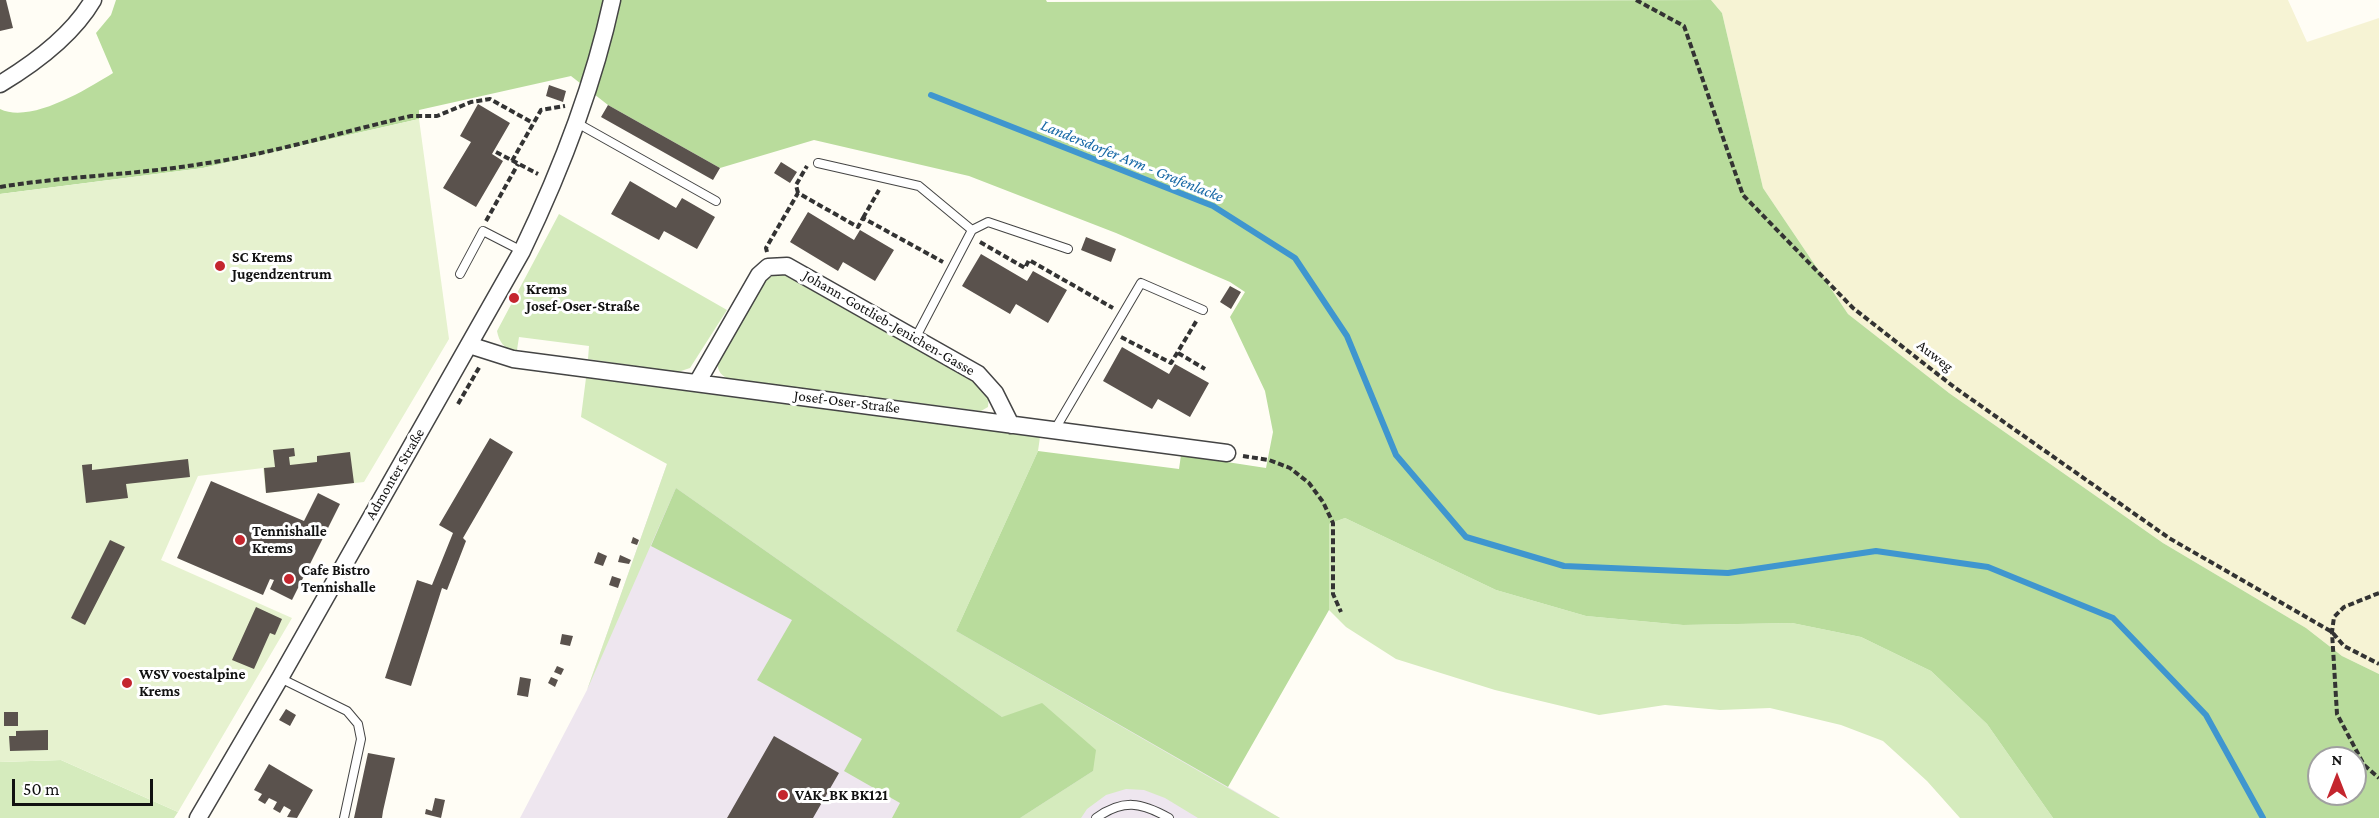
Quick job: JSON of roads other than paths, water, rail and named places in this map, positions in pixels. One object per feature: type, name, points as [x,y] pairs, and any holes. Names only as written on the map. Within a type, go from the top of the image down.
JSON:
[{"type":"street","points":[[0,84],[50,50],[87,10],[93,0]]},
{"type":"street","name":"Admonter Straße","points":[[198,818],[522,251],[550,192],[577,123],[612,0]]},
{"type":"street","name":"Johann-Gottlieb-Jenichen-Gasse","points":[[697,383],[759,275],[768,267],[787,266],[978,374],[995,393],[1011,425]]},
{"type":"street","name":"Josef-Oser-Straße","points":[[469,345],[513,359],[1227,453]]},
{"type":"lane","points":[[577,123],[716,201]]},
{"type":"lane","points":[[818,164],[919,186],[970,233]]},
{"type":"lane","points":[[916,337],[970,233],[988,222],[1068,249]]},
{"type":"lane","points":[[460,274],[483,231],[522,251]]},
{"type":"lane","points":[[1054,431],[1141,283],[1203,310]]},
{"type":"lane","points":[[280,678],[346,711],[358,724],[361,739],[344,818]]},
{"type":"lane","points":[[1096,818],[1111,807],[1133,804],[1169,818]]},
{"type":"waterway","name":"Landersdorfer Arm - Grafenlacke","points":[[931,95],[1213,206],[1295,258],[1347,336],[1396,455],[1466,537],[1564,566],[1728,573],[1876,551],[1988,567],[2113,618],[2206,715],[2263,818]]},
{"type":"place","name":"SC Krems Jugendzentrum","points":[[220,266]]},
{"type":"place","name":"Krems Josef-Oser-Straße","points":[[514,298]]},
{"type":"place","name":"Tennishalle Krems","points":[[240,540]]},
{"type":"place","name":"Cafe Bistro Tennishalle","points":[[289,579]]},
{"type":"place","name":"WSV voestalpine Krems","points":[[127,683]]},
{"type":"place","name":"VAK_BK BK121","points":[[783,795]]}]
